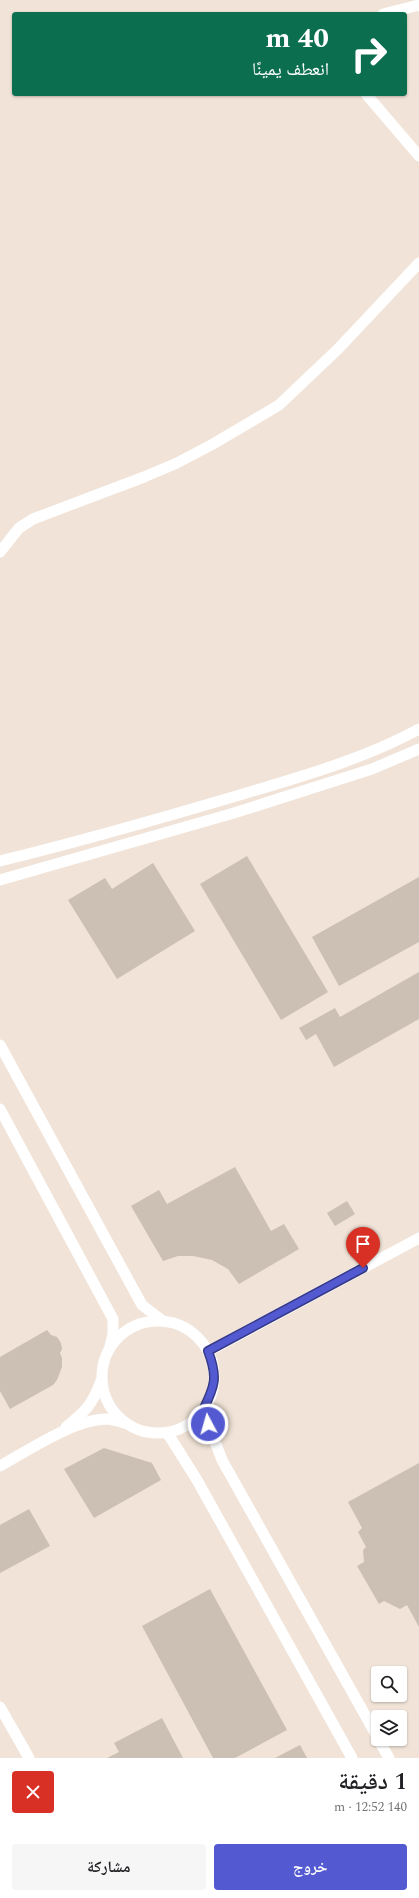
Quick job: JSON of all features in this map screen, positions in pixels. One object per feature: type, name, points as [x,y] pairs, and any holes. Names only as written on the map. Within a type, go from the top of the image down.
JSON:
[{"type":"street","points":[[390,12],[419,4]]},
{"type":"street","points":[[368,96],[418,154]]},
{"type":"street","points":[[0,552],[20,528],[33,518],[144,477],[177,463],[213,444],[279,405],[338,349],[419,263]]},
{"type":"street","points":[[0,861],[64,846],[333,766],[389,744],[419,729]]},
{"type":"street","points":[[0,880],[234,813],[372,769],[419,749]]},
{"type":"street","points":[[0,1045],[142,1305],[163,1321]]},
{"type":"street","points":[[0,1109],[112,1319],[113,1334],[110,1348]]},
{"type":"street","points":[[208,1351],[419,1238]]},
{"type":"street","points":[[60,1432],[93,1421],[106,1419],[127,1425],[142,1432],[168,1434],[182,1429],[198,1418],[214,1390],[214,1367],[208,1351],[200,1339],[180,1325],[163,1321],[151,1321],[133,1327],[119,1336],[110,1348],[103,1363],[102,1381],[104,1396],[114,1412],[127,1425]]},
{"type":"street","points":[[0,1466],[60,1432],[86,1410],[93,1401],[102,1381]]},
{"type":"street","points":[[203,1410],[222,1460],[371,1726]]},
{"type":"street","points":[[168,1434],[197,1480],[352,1758]]},
{"type":"street","points":[[0,1707],[29,1758]]},
{"type":"street","points":[[382,1746],[389,1758]]},
{"type":"building","points":[[247,856],[328,992],[281,1020],[200,884]]},
{"type":"building","points":[[153,863],[195,931],[117,979],[68,900],[105,878],[112,889]]},
{"type":"building","points":[[419,877],[419,942],[339,986],[312,937]]},
{"type":"building","points":[[419,972],[419,1019],[334,1067],[316,1034],[306,1040],[299,1028],[335,1008],[340,1017]]},
{"type":"building","points":[[235,1167],[271,1231],[284,1224],[299,1249],[239,1284],[228,1269],[212,1260],[193,1256],[178,1256],[163,1261],[131,1206],[159,1190],[167,1204]]},
{"type":"building","points":[[347,1201],[355,1214],[335,1226],[327,1213]]},
{"type":"building","points":[[47,1330],[51,1335],[57,1337],[61,1343],[62,1349],[60,1353],[62,1358],[62,1367],[57,1380],[53,1385],[10,1409],[0,1391],[0,1357]]},
{"type":"building","points":[[104,1448],[152,1463],[161,1480],[94,1518],[64,1469]]},
{"type":"building","points":[[419,1463],[419,1627],[407,1605],[400,1609],[384,1601],[379,1604],[357,1566],[364,1562],[363,1550],[366,1547],[358,1532],[362,1528],[348,1502]]},
{"type":"building","points":[[29,1509],[50,1546],[0,1573],[0,1525]]},
{"type":"building","points":[[210,1589],[287,1730],[235,1758],[213,1758],[142,1626]]},
{"type":"building","points":[[162,1718],[183,1758],[107,1758],[119,1752],[114,1743]]},
{"type":"building","points":[[300,1745],[307,1758],[275,1758]]},
{"type":"route","points":[[208,1424],[203,1410],[214,1390],[214,1367],[208,1351],[363,1268]]}]
